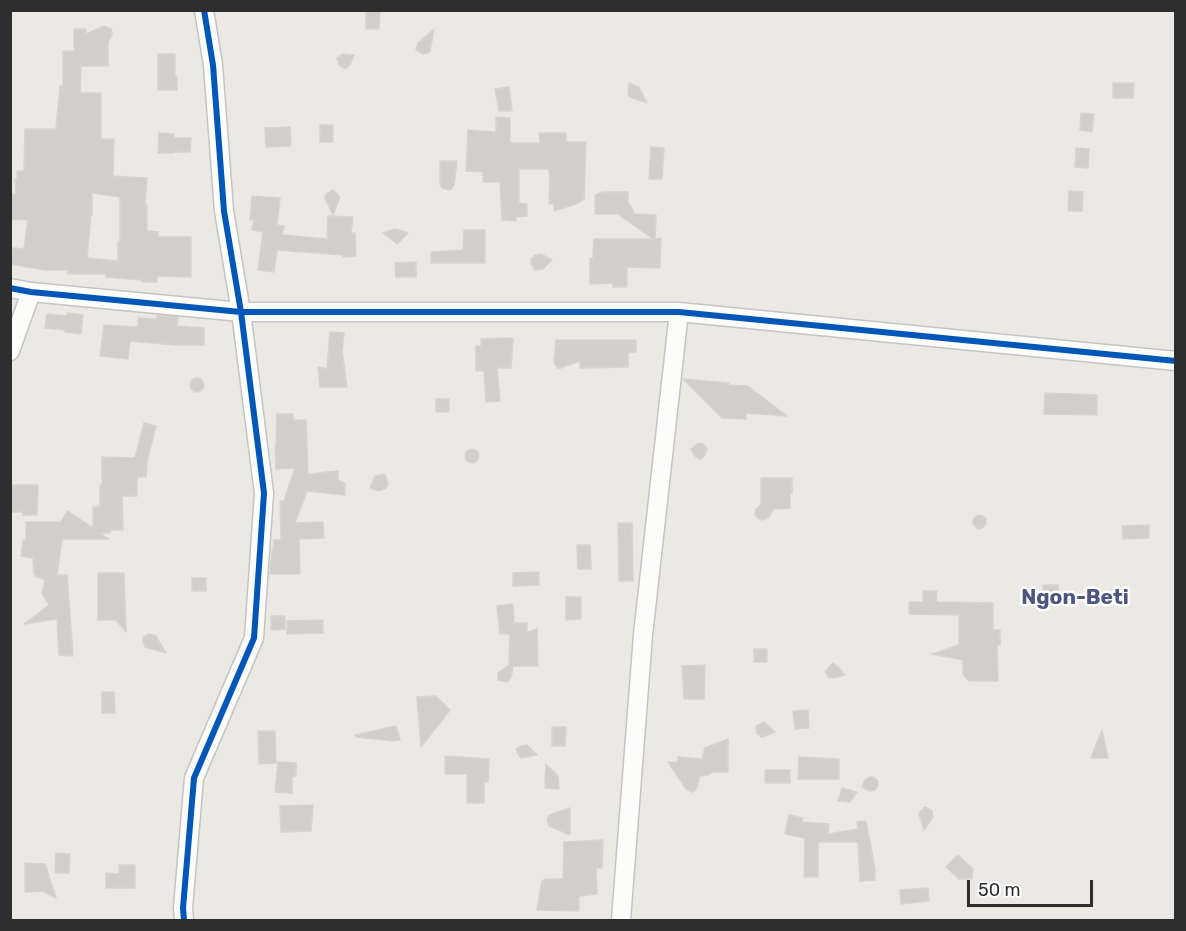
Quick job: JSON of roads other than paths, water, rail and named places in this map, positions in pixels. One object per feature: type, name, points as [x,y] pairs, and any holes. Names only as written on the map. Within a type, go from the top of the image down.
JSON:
[{"type":"street","points":[[184,921],[183,908],[194,778],[254,638],[264,493],[241,312],[224,212],[213,65],[204,10]]},
{"type":"street","points":[[10,288],[31,292],[241,312],[679,312],[1176,361]]},
{"type":"street","points":[[10,351],[31,292]]},
{"type":"street","points":[[621,921],[643,635],[679,312]]},
{"type":"district","name":"Ngon-Beti","points":[[1075,598]]}]
